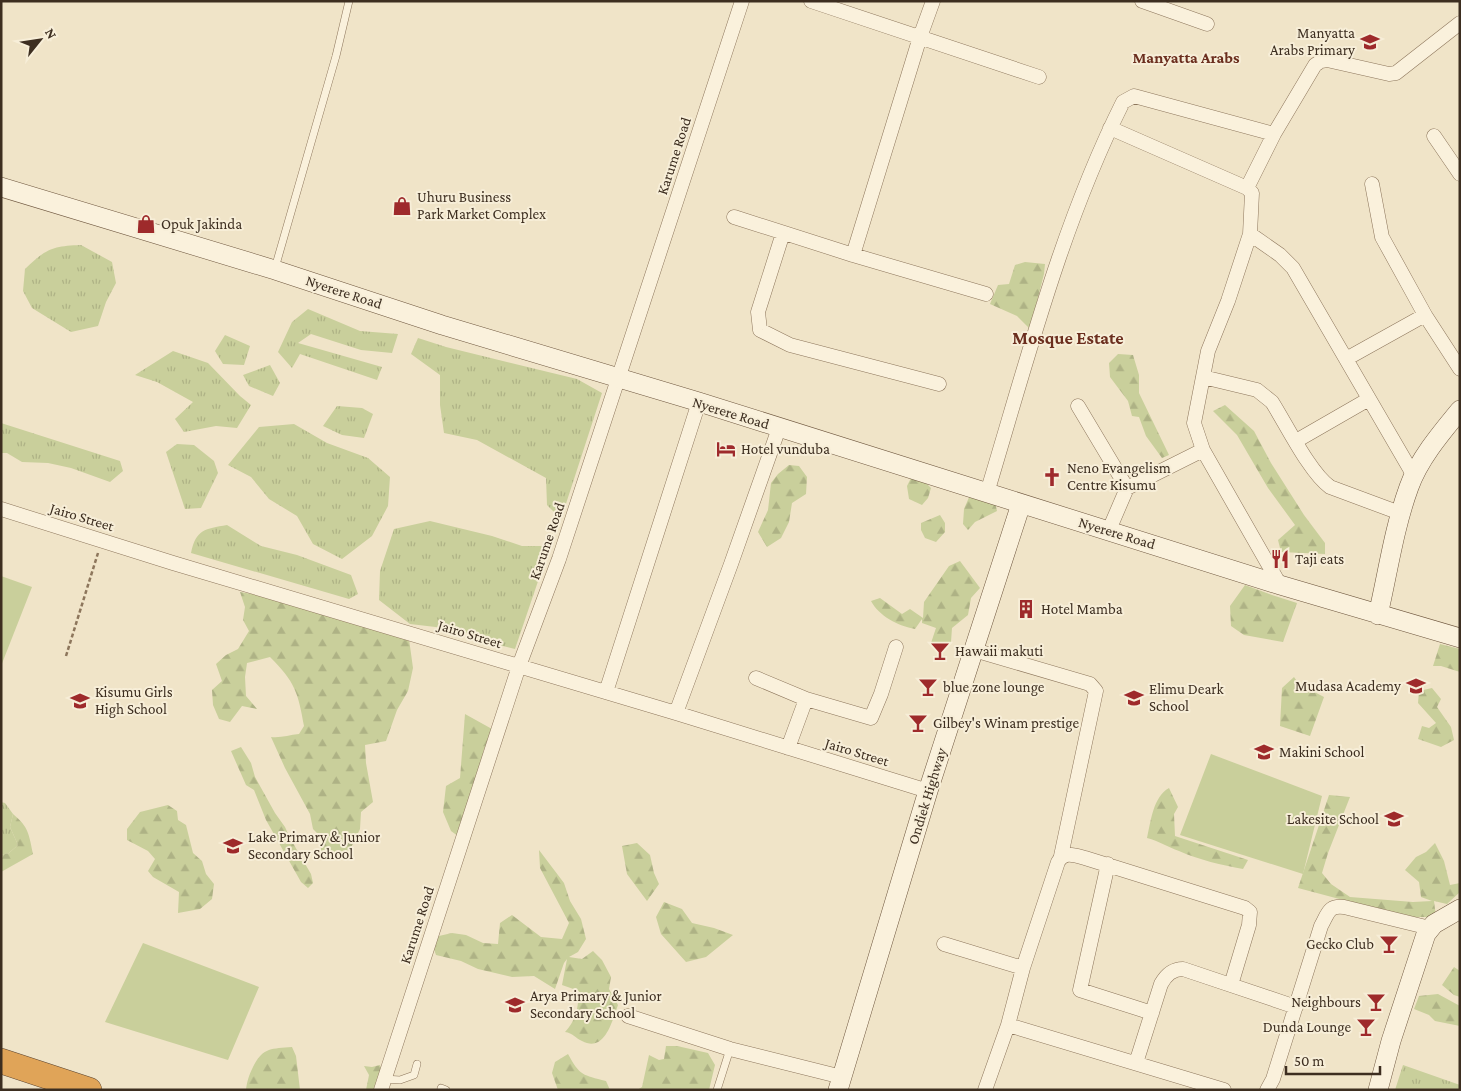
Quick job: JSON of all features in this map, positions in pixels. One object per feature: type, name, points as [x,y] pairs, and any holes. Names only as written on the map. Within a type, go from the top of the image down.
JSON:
[{"type":"highway","points":[[1,1061],[89,1090]]},
{"type":"highway","points":[[1,1076],[46,1090]]},
{"type":"main road","name":"Nyerere Road","points":[[1,187],[275,270],[442,325],[698,402],[1280,585],[1460,638]]},
{"type":"main road","points":[[1378,615],[1400,513],[1414,476],[1433,445],[1460,410]]},
{"type":"main road","name":"Ondiek Highway","points":[[840,1083],[928,791],[1021,504]]},
{"type":"main road","points":[[1378,1090],[1391,1041],[1426,934],[1434,924],[1460,909]]},
{"type":"street","name":"Karume Road","points":[[383,1085],[519,666],[559,559],[742,1]]},
{"type":"street","points":[[812,1],[1039,77]]},
{"type":"street","points":[[853,255],[920,37],[933,1]]},
{"type":"street","points":[[1142,1],[1207,24]]},
{"type":"street","points":[[1247,188],[1274,134],[1315,65],[1327,60],[1389,74],[1396,73],[1460,23]]},
{"type":"street","points":[[987,493],[1052,275],[1090,172],[1123,102],[1134,96],[1274,134]]},
{"type":"street","points":[[1110,128],[1251,190],[1253,197],[1250,234],[1228,301],[1208,351],[1194,423],[1203,450],[1280,585]]},
{"type":"street","points":[[1434,136],[1460,174]]},
{"type":"street","points":[[1372,184],[1382,237],[1425,315],[1460,369]]},
{"type":"street","points":[[734,217],[853,255],[986,294]]},
{"type":"street","points":[[783,233],[758,312],[760,330],[790,345],[939,384]]},
{"type":"street","points":[[1250,234],[1280,255],[1293,268],[1414,476]]},
{"type":"street","points":[[1346,359],[1425,315]]},
{"type":"street","points":[[1203,377],[1257,390],[1264,394],[1272,402],[1320,479],[1330,487],[1400,513]]},
{"type":"street","points":[[1296,441],[1369,399]]},
{"type":"street","points":[[606,692],[698,402]]},
{"type":"street","points":[[1078,406],[1126,488]]},
{"type":"street","points":[[676,713],[779,428]]},
{"type":"street","points":[[1109,530],[1126,488],[1203,450]]},
{"type":"street","name":"Jairo Street","points":[[1,509],[928,791]]},
{"type":"street","points":[[756,678],[806,699],[871,718],[896,647]]},
{"type":"street","points":[[974,650],[1090,684],[1096,691],[1061,856],[1023,968],[1008,1024],[985,1090]]},
{"type":"street","points":[[788,748],[806,699]]},
{"type":"street","points":[[1061,856],[1068,854],[1108,864],[1245,908],[1250,912],[1248,925],[1231,985]]},
{"type":"street","points":[[1108,864],[1080,990],[1152,1013]]},
{"type":"street","points":[[1267,1090],[1273,1078],[1321,926],[1330,909],[1336,906],[1344,906],[1430,928]]},
{"type":"street","points":[[944,944],[1023,968]]},
{"type":"street","points":[[1136,1063],[1161,984],[1167,974],[1176,969],[1183,969],[1296,1007]]},
{"type":"street","points":[[628,1016],[840,1083]]},
{"type":"street","points":[[1008,1024],[1224,1090]]},
{"type":"lane","points":[[275,270],[336,56],[349,1]]},
{"type":"lane","points":[[717,1090],[730,1049]]},
{"type":"lane","points":[[383,1085],[414,1075],[417,1064]]},
{"type":"path","points":[[66,656],[102,540]]},
{"type":"green space","points":[[81,245],[112,262],[116,283],[106,302],[98,326],[71,332],[32,308],[23,291],[25,269],[50,250],[63,246]]},
{"type":"green space","points":[[1025,262],[1045,264],[1030,329],[1017,316],[990,304],[998,285],[1009,284],[1015,265]]},
{"type":"green space","points":[[308,309],[360,331],[398,334],[392,353],[361,350],[311,334],[298,343],[382,367],[377,380],[300,354],[292,368],[278,352],[292,322]]},
{"type":"green space","points":[[225,335],[250,346],[244,365],[223,364],[215,351]]},
{"type":"green space","points":[[418,338],[446,347],[577,379],[602,393],[561,519],[547,505],[546,478],[477,440],[444,433],[440,405],[440,375],[411,354]]},
{"type":"green space","points":[[173,351],[208,363],[251,405],[237,428],[216,426],[184,432],[175,419],[193,402],[157,382],[135,375]]},
{"type":"green space","points":[[1118,354],[1133,355],[1139,375],[1139,393],[1169,455],[1162,458],[1146,436],[1139,417],[1132,416],[1128,401],[1110,377],[1109,363]]},
{"type":"green space","points":[[270,365],[280,383],[273,396],[249,386],[243,375]]},
{"type":"green space","points":[[1225,405],[1254,431],[1271,463],[1304,515],[1325,543],[1325,554],[1281,552],[1278,540],[1295,525],[1268,488],[1237,435],[1213,411]]},
{"type":"green space","points":[[337,406],[362,408],[373,414],[364,438],[342,435],[323,426]]},
{"type":"green space","points":[[1,423],[120,461],[123,471],[110,482],[71,468],[48,463],[22,462],[7,453],[1,453]]},
{"type":"green space","points":[[294,424],[327,443],[368,458],[390,477],[388,506],[372,536],[342,559],[313,544],[297,516],[269,499],[251,477],[228,465],[259,427]]},
{"type":"green space","points":[[177,444],[194,445],[214,461],[218,473],[201,508],[185,509],[166,452]]},
{"type":"green space","points":[[789,465],[799,466],[807,477],[806,494],[792,503],[789,522],[781,538],[767,547],[758,532],[768,510],[771,483]]},
{"type":"green space","points":[[911,478],[924,481],[931,488],[928,498],[922,505],[909,499],[907,486]]},
{"type":"green space","points":[[970,495],[995,502],[997,511],[975,522],[968,530],[963,524],[964,509]]},
{"type":"green space","points":[[940,515],[945,523],[945,532],[936,542],[925,538],[921,530],[921,523]]},
{"type":"green space","points":[[430,521],[492,536],[522,546],[550,546],[515,649],[483,641],[461,630],[410,624],[379,600],[380,571],[394,529]]},
{"type":"green space","points":[[227,525],[261,546],[297,555],[351,575],[358,594],[349,599],[191,553],[199,535],[207,529]]},
{"type":"green space","points":[[960,561],[980,588],[971,598],[968,615],[952,628],[951,642],[931,643],[936,628],[922,623],[922,619],[915,629],[902,625],[884,616],[871,601],[880,598],[902,614],[910,609],[923,618],[924,602],[949,566]]},
{"type":"green space","points":[[1,576],[32,587],[1,666]]},
{"type":"green space","points":[[1245,585],[1297,603],[1283,642],[1244,635],[1231,626],[1230,606]]},
{"type":"green space","points":[[240,592],[264,596],[409,639],[413,668],[408,691],[397,710],[386,741],[365,745],[366,763],[373,802],[361,812],[360,829],[347,856],[332,859],[321,856],[321,837],[313,829],[310,814],[285,768],[271,737],[299,734],[304,726],[300,704],[294,688],[278,666],[270,657],[247,663],[245,677],[246,696],[257,709],[242,706],[230,722],[219,719],[213,705],[212,690],[222,681],[216,664],[226,655],[238,649],[249,631],[243,620],[245,607]]},
{"type":"green space","points":[[1440,644],[1460,649],[1460,672],[1441,666],[1433,666]]},
{"type":"green space","points":[[1294,677],[1299,684],[1324,697],[1310,736],[1280,726],[1282,688]]},
{"type":"green space","points":[[1432,688],[1441,699],[1437,707],[1451,727],[1454,740],[1441,747],[1418,739],[1422,726],[1429,728],[1436,723],[1418,703],[1419,691]]},
{"type":"green space","points":[[465,714],[492,729],[483,752],[484,789],[469,844],[451,831],[443,812],[446,786],[460,778]]},
{"type":"green space","points":[[241,747],[251,763],[255,777],[311,874],[313,883],[308,888],[301,882],[266,820],[254,790],[246,785],[231,751]]},
{"type":"green space","points":[[1211,754],[1322,796],[1303,874],[1180,835]]},
{"type":"green space","points":[[1169,788],[1178,807],[1174,814],[1175,836],[1248,860],[1243,869],[1194,857],[1147,838],[1156,803],[1159,797]]},
{"type":"green space","points":[[1329,795],[1350,797],[1322,873],[1331,884],[1350,897],[1413,902],[1432,901],[1421,897],[1419,882],[1405,870],[1416,857],[1426,852],[1435,843],[1444,861],[1450,885],[1460,883],[1460,892],[1447,904],[1434,901],[1436,917],[1407,917],[1298,888]]},
{"type":"green space","points":[[1,802],[5,803],[13,814],[10,827],[18,845],[9,853],[1,855]]},
{"type":"green space","points":[[168,805],[177,811],[178,820],[186,825],[193,853],[202,861],[206,874],[214,884],[212,899],[200,909],[178,913],[179,892],[153,877],[148,871],[155,859],[148,851],[127,840],[127,829],[140,812]]},
{"type":"green space","points":[[13,814],[28,832],[33,854],[1,872],[1,855],[9,853],[18,845],[10,827]]},
{"type":"green space","points":[[637,843],[650,855],[654,873],[659,884],[647,901],[627,874],[622,846]]},
{"type":"green space","points":[[539,850],[564,883],[570,901],[581,919],[586,939],[578,952],[569,957],[582,959],[593,951],[602,960],[611,977],[609,989],[618,1005],[606,1034],[596,1043],[590,1044],[565,1032],[576,1013],[579,991],[562,985],[567,959],[555,989],[534,976],[512,977],[478,969],[461,961],[436,955],[430,938],[452,933],[466,935],[483,943],[498,944],[500,923],[512,915],[541,937],[562,939],[569,923],[540,868]]},
{"type":"green space","points":[[664,902],[682,909],[692,923],[733,935],[706,957],[686,962],[661,934],[656,917]]},
{"type":"green space","points":[[143,943],[259,987],[228,1060],[105,1022]]},
{"type":"green space","points":[[1454,967],[1460,971],[1460,997],[1454,995],[1442,985]]},
{"type":"green space","points":[[1438,994],[1460,1006],[1460,1026],[1435,1021],[1429,1015],[1414,1009],[1419,996]]},
{"type":"green space","points":[[666,1046],[677,1046],[708,1053],[715,1065],[709,1090],[637,1090],[642,1087],[649,1055],[659,1060],[664,1059]]},
{"type":"green space","points":[[292,1047],[296,1056],[300,1090],[246,1090],[250,1073],[264,1052]]},
{"type":"green space","points":[[568,1054],[579,1071],[587,1076],[606,1081],[610,1090],[558,1090],[552,1073],[555,1062]]},
{"type":"green space","points":[[380,1065],[383,1074],[374,1090],[366,1090],[369,1075],[364,1066]]},
{"type":"green space","points":[[1403,1065],[1460,1085],[1460,1090],[1395,1090]]},
{"type":"place","name":"Manyatta Arabs Primary","points":[[1370,42]]},
{"type":"place","name":"Uhuru Business Park Market Complex","points":[[402,206]]},
{"type":"place","name":"Opuk Jakinda","points":[[146,224]]},
{"type":"place","name":"Hotel vunduba","points":[[726,449]]},
{"type":"place","name":"Neno Evangelism Centre Kisumu","points":[[1052,477]]},
{"type":"place","name":"Taji eats","points":[[1280,559]]},
{"type":"place","name":"Hotel Mamba","points":[[1026,609]]},
{"type":"place","name":"Hawaii makuti","points":[[940,651]]},
{"type":"place","name":"Mudasa Academy","points":[[1416,686]]},
{"type":"place","name":"blue zone lounge","points":[[928,687]]},
{"type":"place","name":"Elimu Deark School","points":[[1134,698]]},
{"type":"place","name":"Kisumu Girls High School","points":[[80,701]]},
{"type":"place","name":"Gilbey's Winam prestige","points":[[918,723]]},
{"type":"place","name":"Makini School","points":[[1264,752]]},
{"type":"place","name":"Lakesite School","points":[[1394,819]]},
{"type":"place","name":"Lake Primary & Junior Secondary School","points":[[233,846]]},
{"type":"place","name":"Gecko Club","points":[[1389,944]]},
{"type":"place","name":"Neighbours","points":[[1376,1002]]},
{"type":"place","name":"Arya Primary & Junior Secondary School","points":[[515,1005]]},
{"type":"place","name":"Dunda Lounge","points":[[1366,1027]]},
{"type":"district","name":"Manyatta Arabs","points":[[1186,57]]},
{"type":"district","name":"Mosque Estate","points":[[1068,338]]}]
